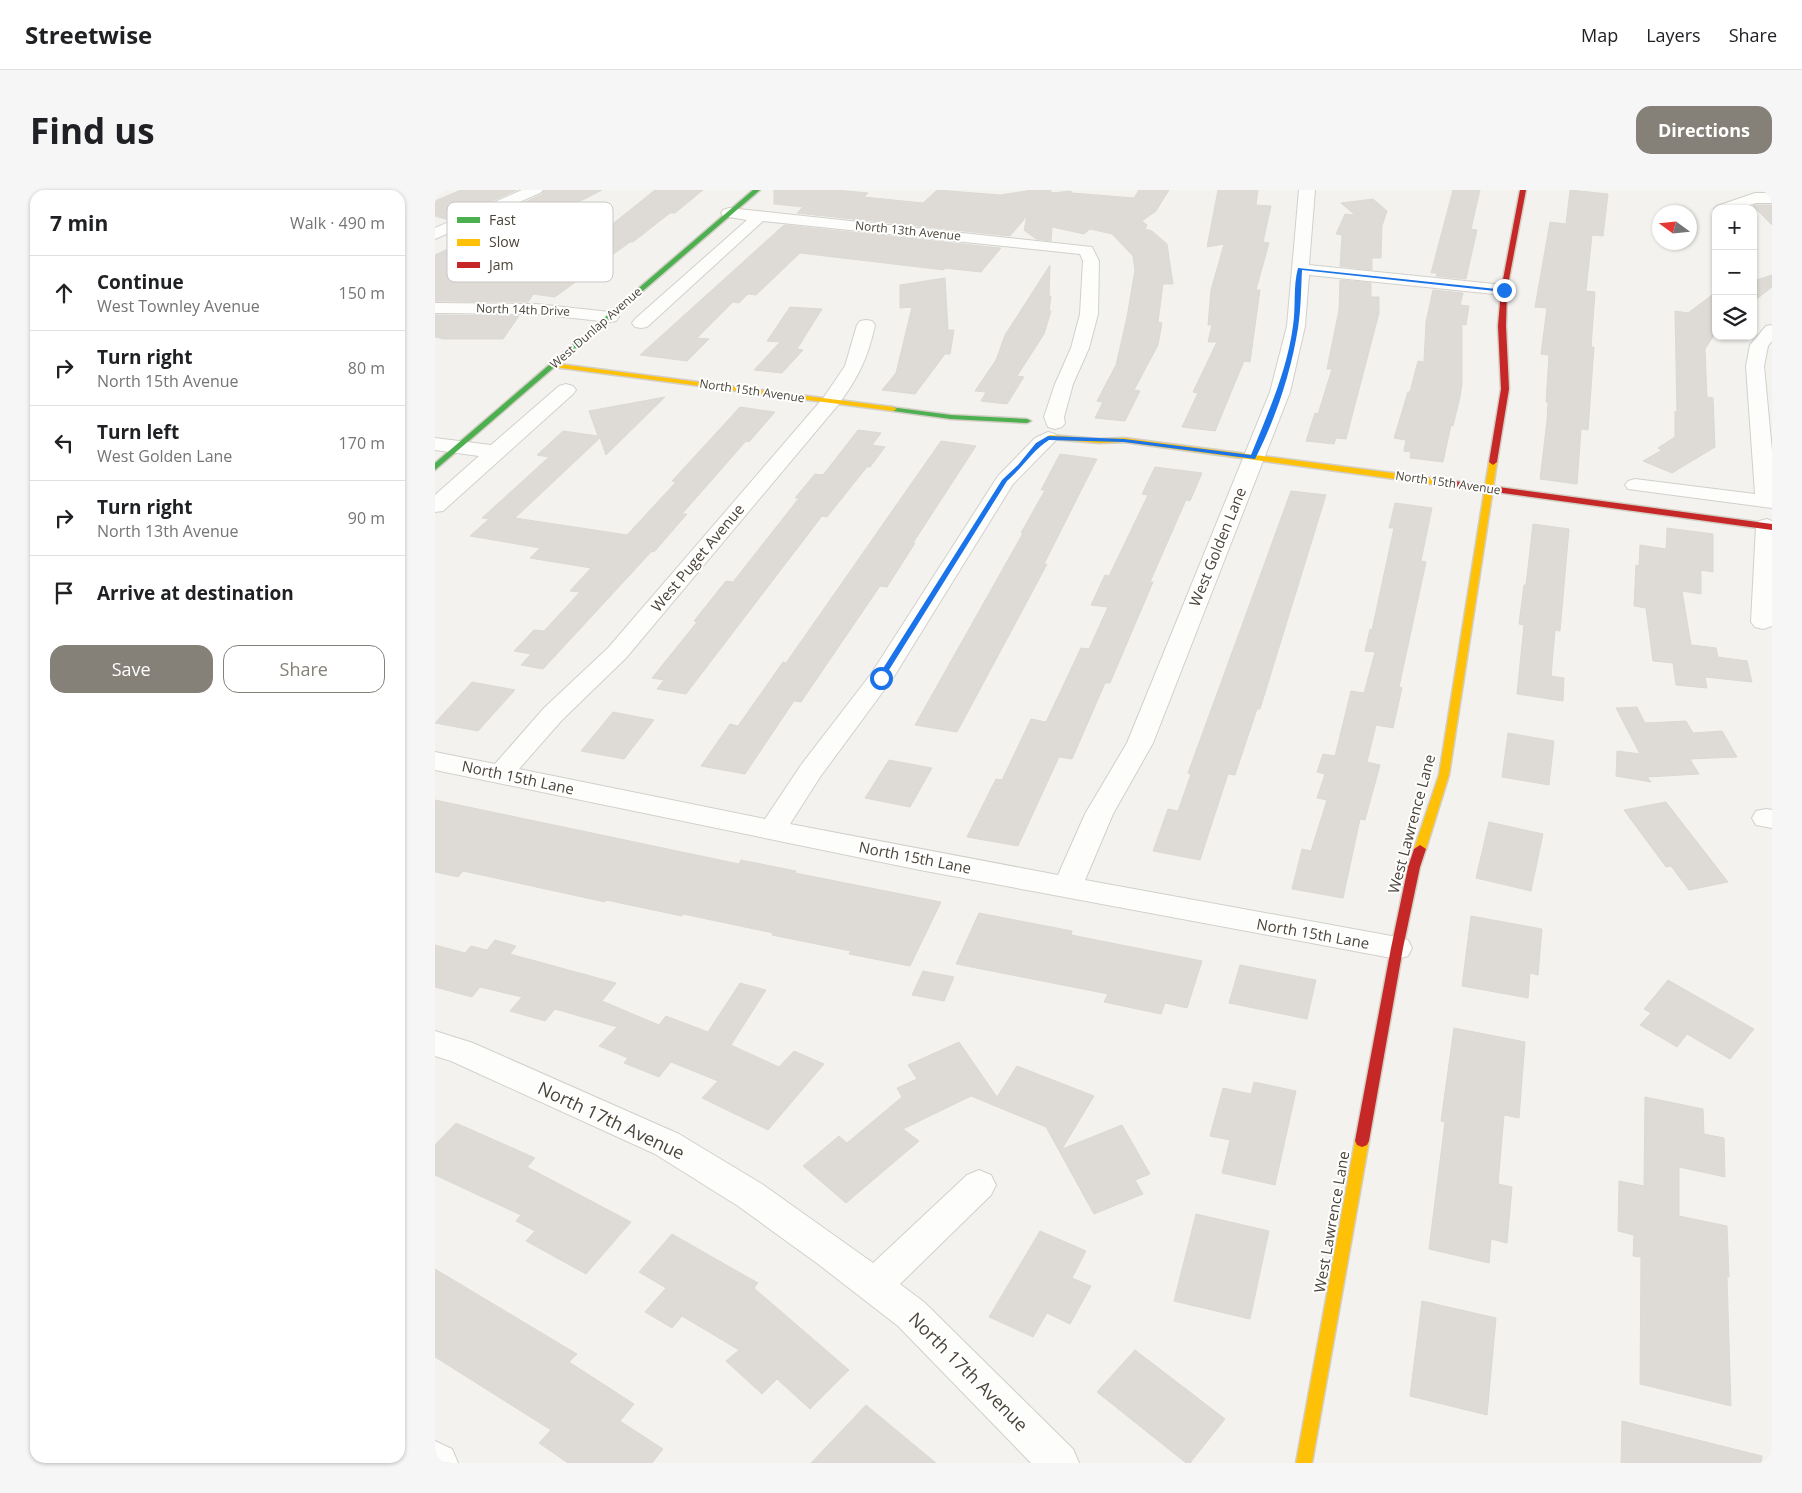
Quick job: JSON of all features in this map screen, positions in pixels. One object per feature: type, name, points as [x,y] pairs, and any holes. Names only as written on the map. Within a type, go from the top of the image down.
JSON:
[{"type":"street","points":[[508,202],[535,190]]},
{"type":"street","name":"West Dunlap Avenue","points":[[435,467],[757,190]]},
{"type":"street","name":"West Golden Lane","points":[[1068,886],[1099,814],[1140,743],[1280,392],[1296,326],[1299,269],[1307,190]]},
{"type":"street","name":"West Lawrence Lane","points":[[1304,1463],[1397,948],[1414,867],[1444,775],[1505,389],[1504,290],[1523,190]]},
{"type":"street","points":[[1736,205],[1755,198],[1772,198]]},
{"type":"street","name":"North 13th Avenue","points":[[729,213],[1086,250],[1091,261],[1089,314],[1081,348],[1064,384],[1054,417],[1035,430]]},
{"type":"street","name":"West Dunlap Avenue","points":[[641,323],[760,216]]},
{"type":"street","points":[[435,234],[447,229]]},
{"type":"street","points":[[1299,269],[1504,290]]},
{"type":"street","name":"North 14th Drive","points":[[435,308],[536,308],[610,317]]},
{"type":"street","name":"West Puget Avenue","points":[[501,774],[553,714],[623,646],[831,401],[855,367],[861,353],[866,325]]},
{"type":"street","points":[[1635,485],[1769,502],[1755,366],[1759,345],[1772,330]]},
{"type":"street","name":"North 15th Avenue","points":[[553,365],[951,417],[1099,441],[1124,440],[1769,527]]},
{"type":"street","name":"West Dunlap Avenue","points":[[435,506],[566,390]]},
{"type":"street","name":"North 15th Avenue","points":[[951,417],[1035,430]]},
{"type":"street","points":[[773,829],[810,771],[881,678],[1005,480],[1021,466],[1038,444],[1035,430]]},
{"type":"street","points":[[435,444],[495,452]]},
{"type":"street","points":[[1763,622],[1769,527]]},
{"type":"street","name":"North 15th Lane","points":[[435,761],[920,860],[1068,886],[1225,918],[1397,948]]},
{"type":"street","name":"North 17th Avenue","points":[[435,1043],[463,1052],[667,1144],[750,1195],[911,1314],[1059,1463]]},
{"type":"street","points":[[874,1286],[979,1185]]},
{"type":"building","points":[[461,190],[517,190],[490,202],[447,202],[447,219],[435,216],[435,201]]},
{"type":"building","points":[[545,190],[602,190],[579,202],[525,202],[541,195]]},
{"type":"building","points":[[655,190],[703,190],[675,213],[670,213],[633,242],[630,242],[613,254],[613,224]]},
{"type":"building","points":[[774,190],[836,190],[868,193],[864,197],[923,203],[937,190],[1000,195],[1033,190],[1050,190],[1052,193],[1071,191],[1072,193],[1134,198],[1139,190],[1169,190],[1156,211],[1142,221],[1147,225],[1145,229],[1152,231],[1167,244],[1173,284],[1163,284],[1158,322],[1162,323],[1158,345],[1134,390],[1140,391],[1125,421],[1095,418],[1103,402],[1097,401],[1116,365],[1135,270],[1133,256],[1112,234],[1090,229],[1084,234],[1052,227],[1051,241],[1036,239],[1024,230],[1027,216],[1010,236],[797,213],[803,207],[774,204]]},
{"type":"building","points":[[1218,190],[1258,190],[1256,205],[1271,206],[1263,242],[1269,243],[1256,290],[1260,290],[1250,362],[1244,361],[1215,431],[1182,427],[1198,393],[1193,392],[1217,342],[1208,342],[1212,325],[1208,325],[1211,290],[1224,244],[1207,247]]},
{"type":"building","points":[[1453,190],[1480,190],[1471,229],[1477,230],[1466,279],[1436,276],[1437,273],[1431,273]]},
{"type":"building","points":[[1570,190],[1608,194],[1603,236],[1592,235],[1586,291],[1595,292],[1591,347],[1594,347],[1588,430],[1581,429],[1577,484],[1540,479],[1547,421],[1548,402],[1546,402],[1549,355],[1541,354],[1547,308],[1535,307],[1550,222],[1566,224]]},
{"type":"building","points":[[1373,199],[1387,211],[1382,226],[1381,258],[1372,258],[1372,270],[1340,266],[1342,235],[1336,234],[1345,214],[1355,215],[1341,203]]},
{"type":"building","points":[[1757,205],[1772,205],[1772,225],[1757,210]]},
{"type":"building","points":[[784,225],[1001,248],[981,272],[944,268],[944,270],[800,253],[756,295],[748,294],[739,303],[733,302],[697,338],[709,339],[687,361],[640,355]]},
{"type":"building","points":[[447,249],[447,282],[575,282],[555,297],[533,294],[528,302],[435,301],[435,255]]},
{"type":"building","points":[[1050,265],[1049,296],[1051,296],[1049,311],[1051,311],[1044,334],[1017,376],[1024,377],[1007,404],[981,401],[986,392],[975,391],[996,360],[1005,335]]},
{"type":"building","points":[[1772,275],[1772,287],[1757,299],[1757,295],[1757,280]]},
{"type":"building","points":[[945,278],[948,330],[954,330],[950,354],[945,354],[915,394],[882,390],[896,373],[912,307],[900,308],[900,285]]},
{"type":"building","points":[[1340,280],[1371,283],[1371,297],[1379,297],[1379,313],[1346,439],[1336,438],[1334,444],[1306,441],[1315,413],[1318,414],[1332,369],[1327,369],[1339,310]]},
{"type":"building","points":[[1433,290],[1463,293],[1460,305],[1469,306],[1466,325],[1462,324],[1462,384],[1460,397],[1453,426],[1451,425],[1443,462],[1410,458],[1411,452],[1404,451],[1406,440],[1394,438],[1408,392],[1410,392],[1418,361],[1424,362],[1426,322]]},
{"type":"building","points":[[1712,295],[1712,338],[1705,349],[1707,397],[1713,398],[1715,447],[1672,473],[1643,461],[1662,450],[1658,448],[1675,437],[1675,411],[1677,413],[1675,311],[1688,313]]},
{"type":"building","points":[[790,307],[822,309],[797,349],[803,350],[782,373],[754,370],[780,342],[767,341]]},
{"type":"building","points":[[435,315],[519,316],[503,339],[444,339],[435,337]]},
{"type":"building","points":[[665,397],[606,455],[600,438],[515,518],[627,535],[676,482],[672,481],[740,407],[775,412],[749,442],[746,441],[682,514],[687,514],[654,552],[652,551],[543,669],[521,665],[531,654],[514,651],[534,630],[544,631],[580,592],[570,591],[591,568],[530,558],[540,548],[470,536],[489,519],[482,518],[549,457],[537,455],[563,431],[598,436],[589,411]]},
{"type":"building","points":[[858,430],[881,433],[872,445],[885,447],[870,467],[867,467],[827,517],[822,516],[686,694],[657,689],[664,680],[652,678],[697,622],[694,621],[726,581],[733,582],[799,498],[795,498],[815,474],[823,475]]},
{"type":"building","points":[[941,441],[976,446],[887,587],[880,586],[801,702],[794,701],[745,774],[701,766],[730,724],[738,726],[783,662],[786,663]]},
{"type":"building","points":[[1060,454],[1097,459],[1029,598],[957,732],[915,725],[1023,533],[1021,533],[1045,490],[1041,490]]},
{"type":"building","points":[[1155,467],[1202,473],[1190,501],[1186,500],[1150,582],[1153,582],[1110,683],[1105,683],[1072,759],[1059,757],[1018,846],[967,837],[996,779],[1002,780],[1031,719],[1046,722],[1081,648],[1089,649],[1108,607],[1091,605],[1105,575],[1109,576],[1148,495],[1142,494]]},
{"type":"building","points":[[1291,491],[1326,495],[1260,709],[1257,709],[1235,775],[1228,774],[1200,860],[1153,851],[1168,809],[1178,811],[1191,774],[1188,773]]},
{"type":"building","points":[[1395,503],[1432,508],[1421,561],[1426,562],[1399,687],[1402,688],[1393,728],[1376,725],[1367,762],[1380,765],[1365,820],[1360,819],[1343,898],[1292,889],[1302,849],[1311,851],[1327,800],[1317,798],[1325,774],[1317,772],[1323,754],[1335,756],[1351,691],[1364,693],[1375,652],[1365,651],[1370,629],[1372,630],[1394,528],[1389,528]]},
{"type":"building","points":[[1533,524],[1569,529],[1560,631],[1555,630],[1551,676],[1564,678],[1563,701],[1517,694],[1524,625],[1519,624],[1524,585],[1526,585]]},
{"type":"building","points":[[1667,528],[1713,534],[1713,572],[1701,570],[1701,594],[1682,591],[1691,645],[1716,648],[1718,657],[1747,661],[1752,682],[1705,677],[1707,688],[1676,685],[1673,663],[1653,661],[1646,608],[1634,606],[1636,565],[1639,566],[1640,545],[1666,549]]},
{"type":"building","points":[[472,682],[515,690],[478,731],[435,723]]},
{"type":"building","points":[[1637,707],[1645,723],[1686,721],[1693,733],[1722,731],[1737,757],[1690,759],[1699,774],[1647,777],[1651,782],[1616,776],[1617,751],[1640,754],[1616,708]]},
{"type":"building","points":[[613,712],[654,720],[624,759],[581,751]]},
{"type":"building","points":[[1508,733],[1554,741],[1549,785],[1502,777]]},
{"type":"building","points":[[889,760],[932,768],[910,807],[865,798]]},
{"type":"building","points":[[435,800],[739,864],[741,860],[796,871],[795,873],[941,902],[910,966],[849,954],[851,951],[683,914],[682,916],[606,900],[605,902],[463,871],[458,877],[435,872]]},
{"type":"building","points":[[1666,802],[1728,882],[1689,890],[1671,866],[1666,867],[1624,810]]},
{"type":"building","points":[[1489,822],[1543,834],[1531,891],[1476,878]]},
{"type":"building","points":[[979,913],[1072,931],[1071,935],[1202,961],[1187,1008],[1165,1003],[1161,1014],[1104,1002],[1108,994],[956,964]]},
{"type":"building","points":[[1471,916],[1542,929],[1538,975],[1530,973],[1528,998],[1462,986]]},
{"type":"building","points":[[495,940],[516,946],[510,954],[616,983],[602,1001],[659,1025],[666,1016],[708,1032],[740,983],[766,990],[731,1045],[779,1067],[794,1051],[824,1064],[768,1130],[702,1098],[718,1081],[671,1062],[659,1077],[624,1063],[628,1058],[599,1046],[617,1027],[555,1009],[545,1021],[510,1011],[522,997],[480,987],[472,997],[435,987],[435,945],[465,953],[471,946],[487,950]]},
{"type":"building","points":[[1240,965],[1316,980],[1307,1019],[1229,1003]]},
{"type":"building","points":[[923,971],[954,977],[944,1001],[912,995]]},
{"type":"building","points":[[1668,980],[1754,1029],[1730,1059],[1687,1034],[1677,1047],[1640,1025],[1651,1013],[1644,1009]]},
{"type":"building","points":[[1454,1028],[1525,1042],[1519,1118],[1504,1115],[1498,1184],[1512,1187],[1507,1243],[1491,1239],[1489,1263],[1429,1249],[1445,1122],[1441,1121]]},
{"type":"building","points":[[959,1042],[997,1097],[1017,1066],[1094,1096],[1062,1149],[1122,1125],[1150,1174],[1135,1180],[1143,1194],[1094,1214],[1046,1127],[971,1096],[903,1129],[919,1141],[846,1203],[803,1166],[839,1136],[847,1143],[902,1097],[897,1088],[917,1079],[908,1065]]},
{"type":"building","points":[[1254,1082],[1296,1091],[1275,1185],[1222,1173],[1230,1140],[1210,1136],[1223,1088],[1251,1094]]},
{"type":"building","points":[[1645,1097],[1703,1109],[1704,1134],[1724,1138],[1725,1177],[1679,1167],[1679,1216],[1727,1226],[1731,1406],[1640,1384],[1641,1257],[1633,1256],[1634,1235],[1618,1231],[1619,1181],[1644,1186]]},
{"type":"building","points":[[456,1123],[535,1158],[527,1167],[631,1222],[586,1274],[526,1241],[535,1231],[516,1221],[521,1215],[435,1175],[435,1145]]},
{"type":"building","points":[[1196,1214],[1269,1231],[1250,1319],[1174,1301]]},
{"type":"building","points":[[1040,1231],[1086,1251],[1072,1278],[1091,1286],[1070,1324],[1047,1313],[1033,1337],[989,1317]]},
{"type":"building","points":[[672,1234],[758,1283],[754,1288],[849,1370],[810,1409],[777,1379],[762,1394],[726,1361],[739,1350],[682,1316],[672,1328],[645,1312],[666,1288],[639,1272]]},
{"type":"building","points":[[435,1269],[577,1354],[569,1362],[634,1404],[620,1421],[663,1449],[652,1463],[568,1463],[539,1443],[551,1430],[435,1357]]},
{"type":"building","points":[[1422,1301],[1496,1318],[1487,1415],[1410,1396]]},
{"type":"building","points":[[1135,1350],[1225,1419],[1190,1463],[1186,1463],[1097,1392]]},
{"type":"building","points":[[866,1405],[936,1463],[811,1463]]},
{"type":"building","points":[[1622,1421],[1762,1456],[1761,1463],[1621,1463]]},
{"type":"traffic: fast","points":[[435,467],[757,190]]},
{"type":"traffic: fast","points":[[893,409],[951,417],[1027,421]]},
{"type":"traffic: slow","points":[[554,365],[893,409]]},
{"type":"traffic: slow","points":[[1052,437],[1099,441],[1124,440],[1454,484]]},
{"type":"traffic: slow","points":[[1420,849],[1444,775],[1493,462]]},
{"type":"traffic: slow","points":[[1304,1463],[1362,1141]]},
{"type":"traffic: jam","points":[[1493,462],[1505,389],[1502,326],[1504,290],[1523,190]]},
{"type":"traffic: jam","points":[[1454,484],[1772,527]]},
{"type":"traffic: jam","points":[[1362,1141],[1397,948],[1414,867],[1420,849]]},
{"type":"route","points":[[881,678],[1005,480],[1021,466],[1038,444],[1048,438],[1099,441],[1124,440],[1253,457],[1280,392],[1289,360],[1296,326],[1299,269],[1504,290]]}]
